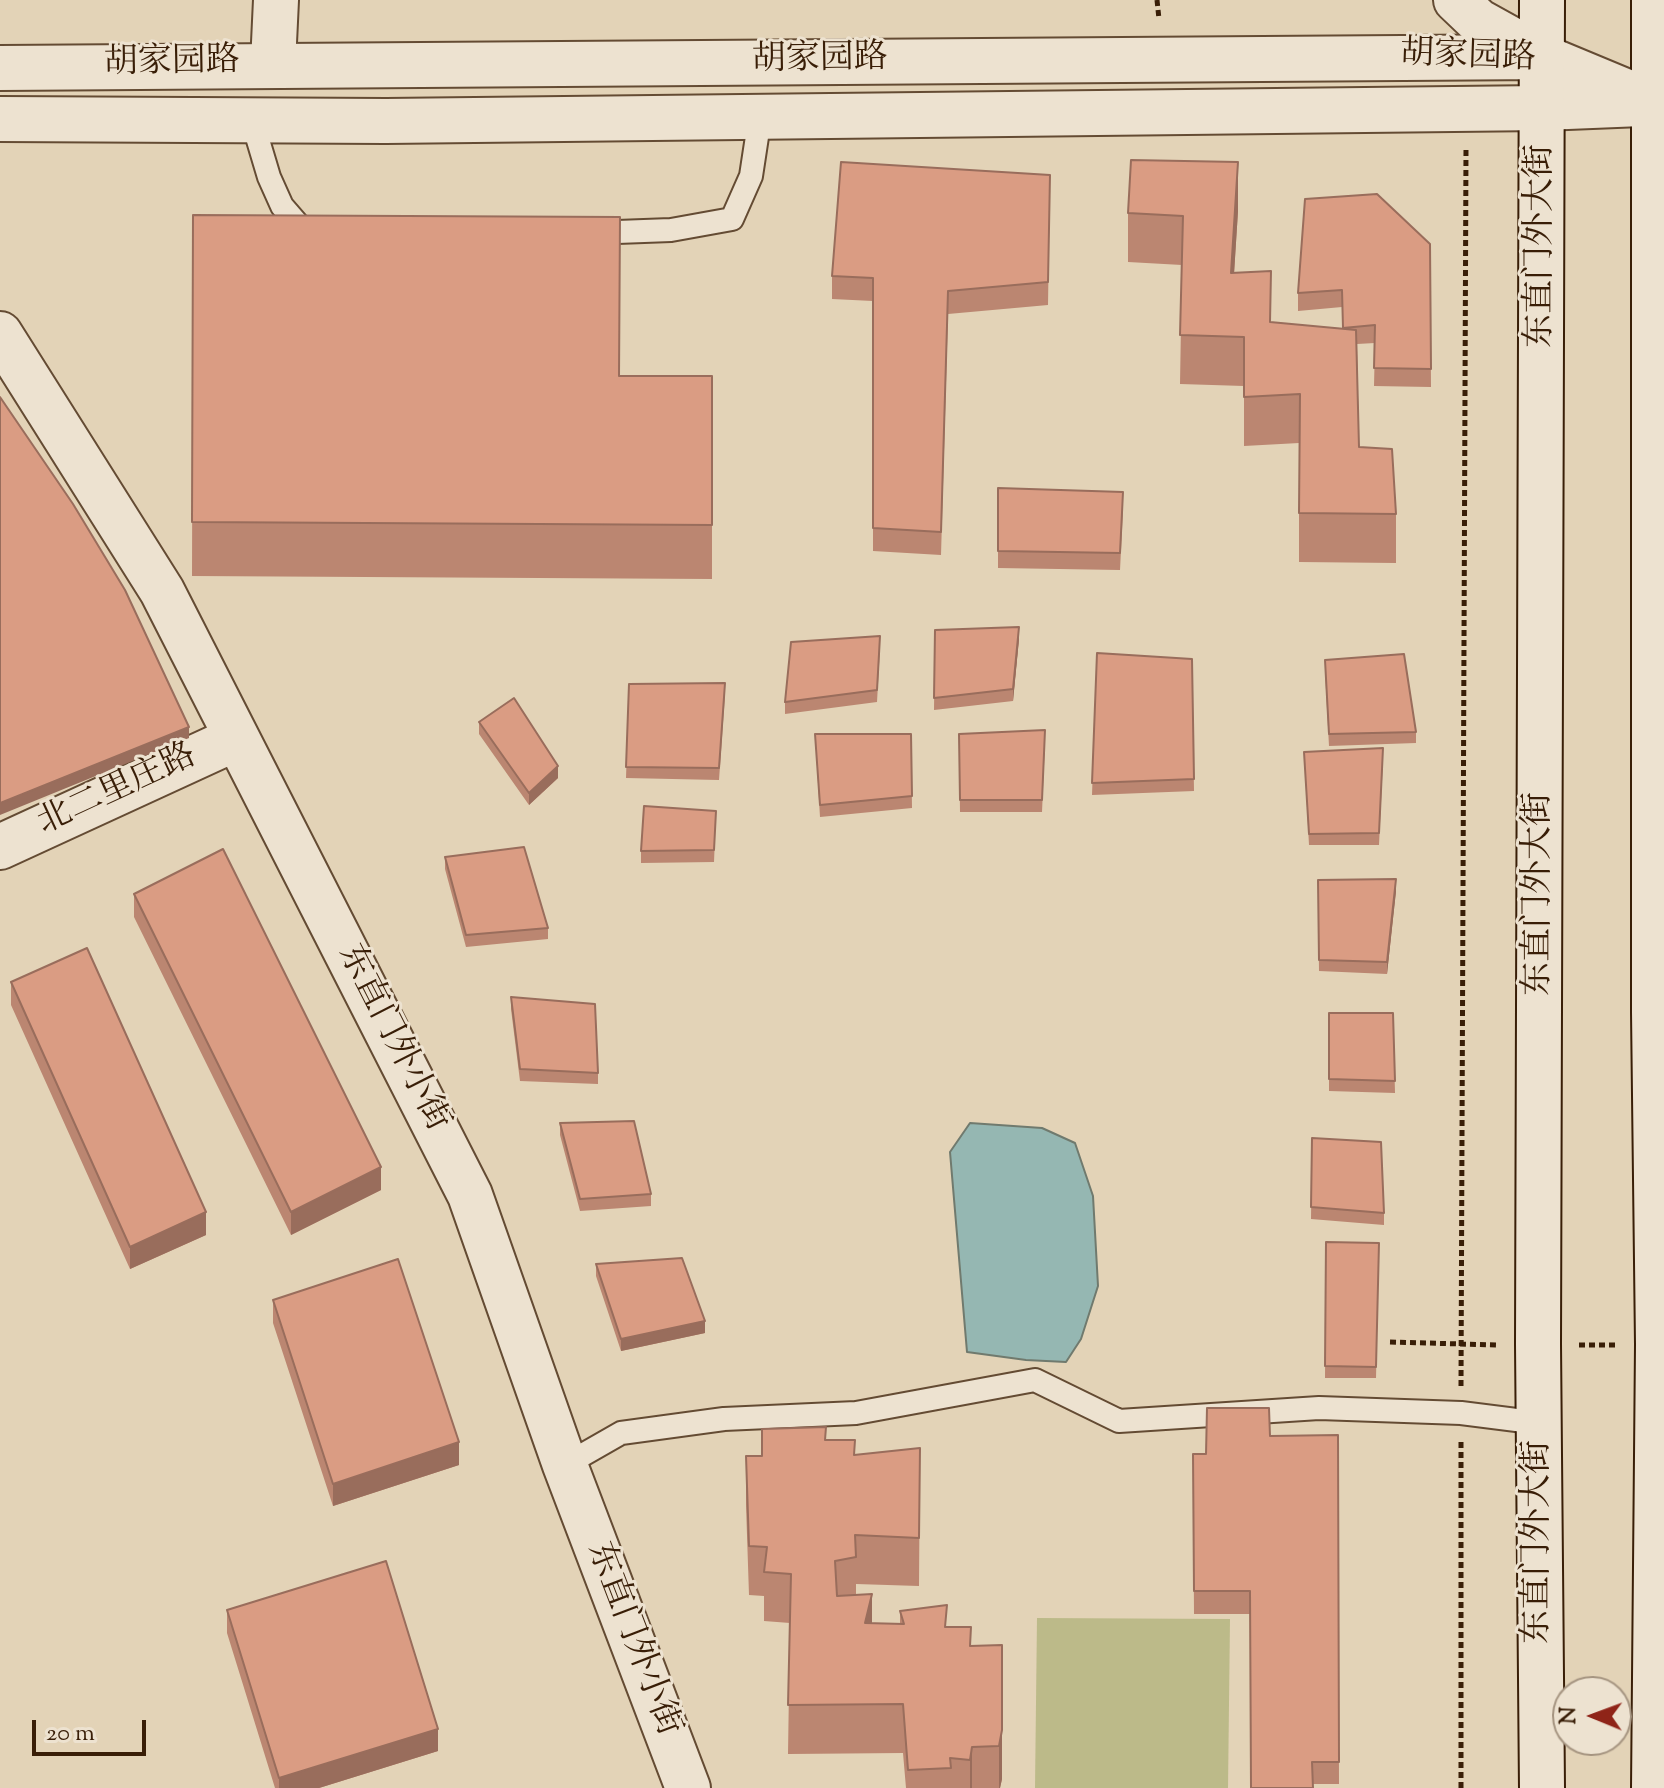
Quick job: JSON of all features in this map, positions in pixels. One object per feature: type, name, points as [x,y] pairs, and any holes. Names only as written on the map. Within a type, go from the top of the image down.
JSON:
[{"type":"street","points":[[273,64],[276,0]]},
{"type":"street","points":[[1456,0],[1478,21],[1543,57]]},
{"type":"street","name":"东直门外大街","points":[[1542,0],[1542,1788]]},
{"type":"street","points":[[1654,0],[1660,104],[1654,1012],[1658,1345],[1654,1788]]},
{"type":"street","name":"胡家园路","points":[[0,68],[1543,57],[1660,104]]},
{"type":"street","name":"胡家园路","points":[[0,119],[760,117],[1660,104]]},
{"type":"street","name":"东直门外小街","points":[[0,334],[162,591],[470,1195],[565,1465],[688,1788]]},
{"type":"street","name":"北二里庄路","points":[[0,847],[237,738]]},
{"type":"lane","points":[[570,234],[671,230],[732,219],[751,176],[760,117]]},
{"type":"lane","points":[[252,120],[269,177],[282,206],[309,236],[325,236]]},
{"type":"lane","points":[[565,1465],[621,1433],[724,1419],[856,1413],[1035,1380],[1119,1421],[1319,1408],[1461,1413],[1540,1423]]},
{"type":"path","points":[[1461,1788],[1466,109]]},
{"type":"shaded area","points":[[1037,1618],[1230,1619],[1228,1788],[1035,1788]]},
{"type":"water","points":[[970,1123],[1042,1128],[1075,1143],[1093,1196],[1098,1286],[1081,1339],[1066,1362],[967,1352],[950,1152]]},
{"type":"building","points":[[1131,160],[1238,162],[1231,273],[1271,271],[1270,322],[1356,330],[1359,447],[1392,449],[1396,514],[1299,513],[1300,394],[1244,397],[1244,337],[1180,335],[1183,216],[1128,213]]},
{"type":"building","points":[[841,162],[1050,175],[1048,282],[948,291],[941,532],[873,528],[873,278],[832,276]]},
{"type":"building","points":[[1377,194],[1430,244],[1431,369],[1374,368],[1375,325],[1343,328],[1342,290],[1298,293],[1305,199]]},
{"type":"building","points":[[193,215],[620,217],[619,376],[712,376],[712,525],[192,522]]},
{"type":"building","points":[[0,397],[73,504],[125,590],[189,727],[0,803]]},
{"type":"building","points":[[998,488],[1123,492],[1120,553],[998,551]]},
{"type":"building","points":[[1019,627],[1013,689],[934,698],[935,630]]},
{"type":"building","points":[[880,636],[877,690],[785,702],[791,642]]},
{"type":"building","points":[[1097,653],[1192,659],[1194,779],[1092,783]]},
{"type":"building","points":[[1404,654],[1416,732],[1329,734],[1325,660]]},
{"type":"building","points":[[725,683],[719,768],[626,767],[629,684]]},
{"type":"building","points":[[514,698],[558,766],[529,793],[479,722]]},
{"type":"building","points":[[1045,730],[1042,800],[960,800],[959,734]]},
{"type":"building","points":[[815,734],[911,734],[912,796],[820,805]]},
{"type":"building","points":[[1383,748],[1379,833],[1309,834],[1304,752]]},
{"type":"building","points":[[644,806],[716,811],[714,850],[641,851]]},
{"type":"building","points":[[524,847],[548,928],[466,935],[445,857]]},
{"type":"building","points":[[223,849],[381,1167],[291,1212],[134,894]]},
{"type":"building","points":[[1396,879],[1387,962],[1319,960],[1318,880]]},
{"type":"building","points":[[87,948],[206,1212],[130,1247],[11,982]]},
{"type":"building","points":[[511,997],[595,1004],[598,1073],[520,1069]]},
{"type":"building","points":[[1329,1013],[1393,1013],[1395,1081],[1329,1079]]},
{"type":"building","points":[[634,1121],[651,1194],[580,1199],[560,1123]]},
{"type":"building","points":[[1312,1138],[1381,1142],[1384,1213],[1311,1207]]},
{"type":"building","points":[[1326,1242],[1379,1243],[1376,1367],[1325,1366]]},
{"type":"building","points":[[682,1258],[705,1321],[621,1339],[596,1264]]},
{"type":"building","points":[[398,1259],[459,1442],[333,1484],[273,1300]]},
{"type":"building","points":[[1207,1408],[1269,1408],[1270,1436],[1338,1435],[1339,1762],[1312,1762],[1313,1788],[1251,1788],[1250,1591],[1194,1591],[1193,1454],[1206,1454]]},
{"type":"building","points":[[826,1427],[825,1440],[855,1440],[854,1455],[920,1448],[919,1538],[855,1535],[856,1557],[835,1561],[837,1596],[872,1594],[865,1623],[904,1624],[900,1611],[947,1605],[945,1627],[971,1627],[970,1646],[1002,1645],[1002,1730],[999,1746],[972,1747],[970,1760],[950,1758],[951,1768],[908,1770],[903,1704],[788,1705],[791,1574],[764,1572],[767,1547],[749,1546],[746,1456],[762,1456],[762,1429]]},
{"type":"building","points":[[386,1561],[438,1729],[279,1778],[227,1610]]}]
